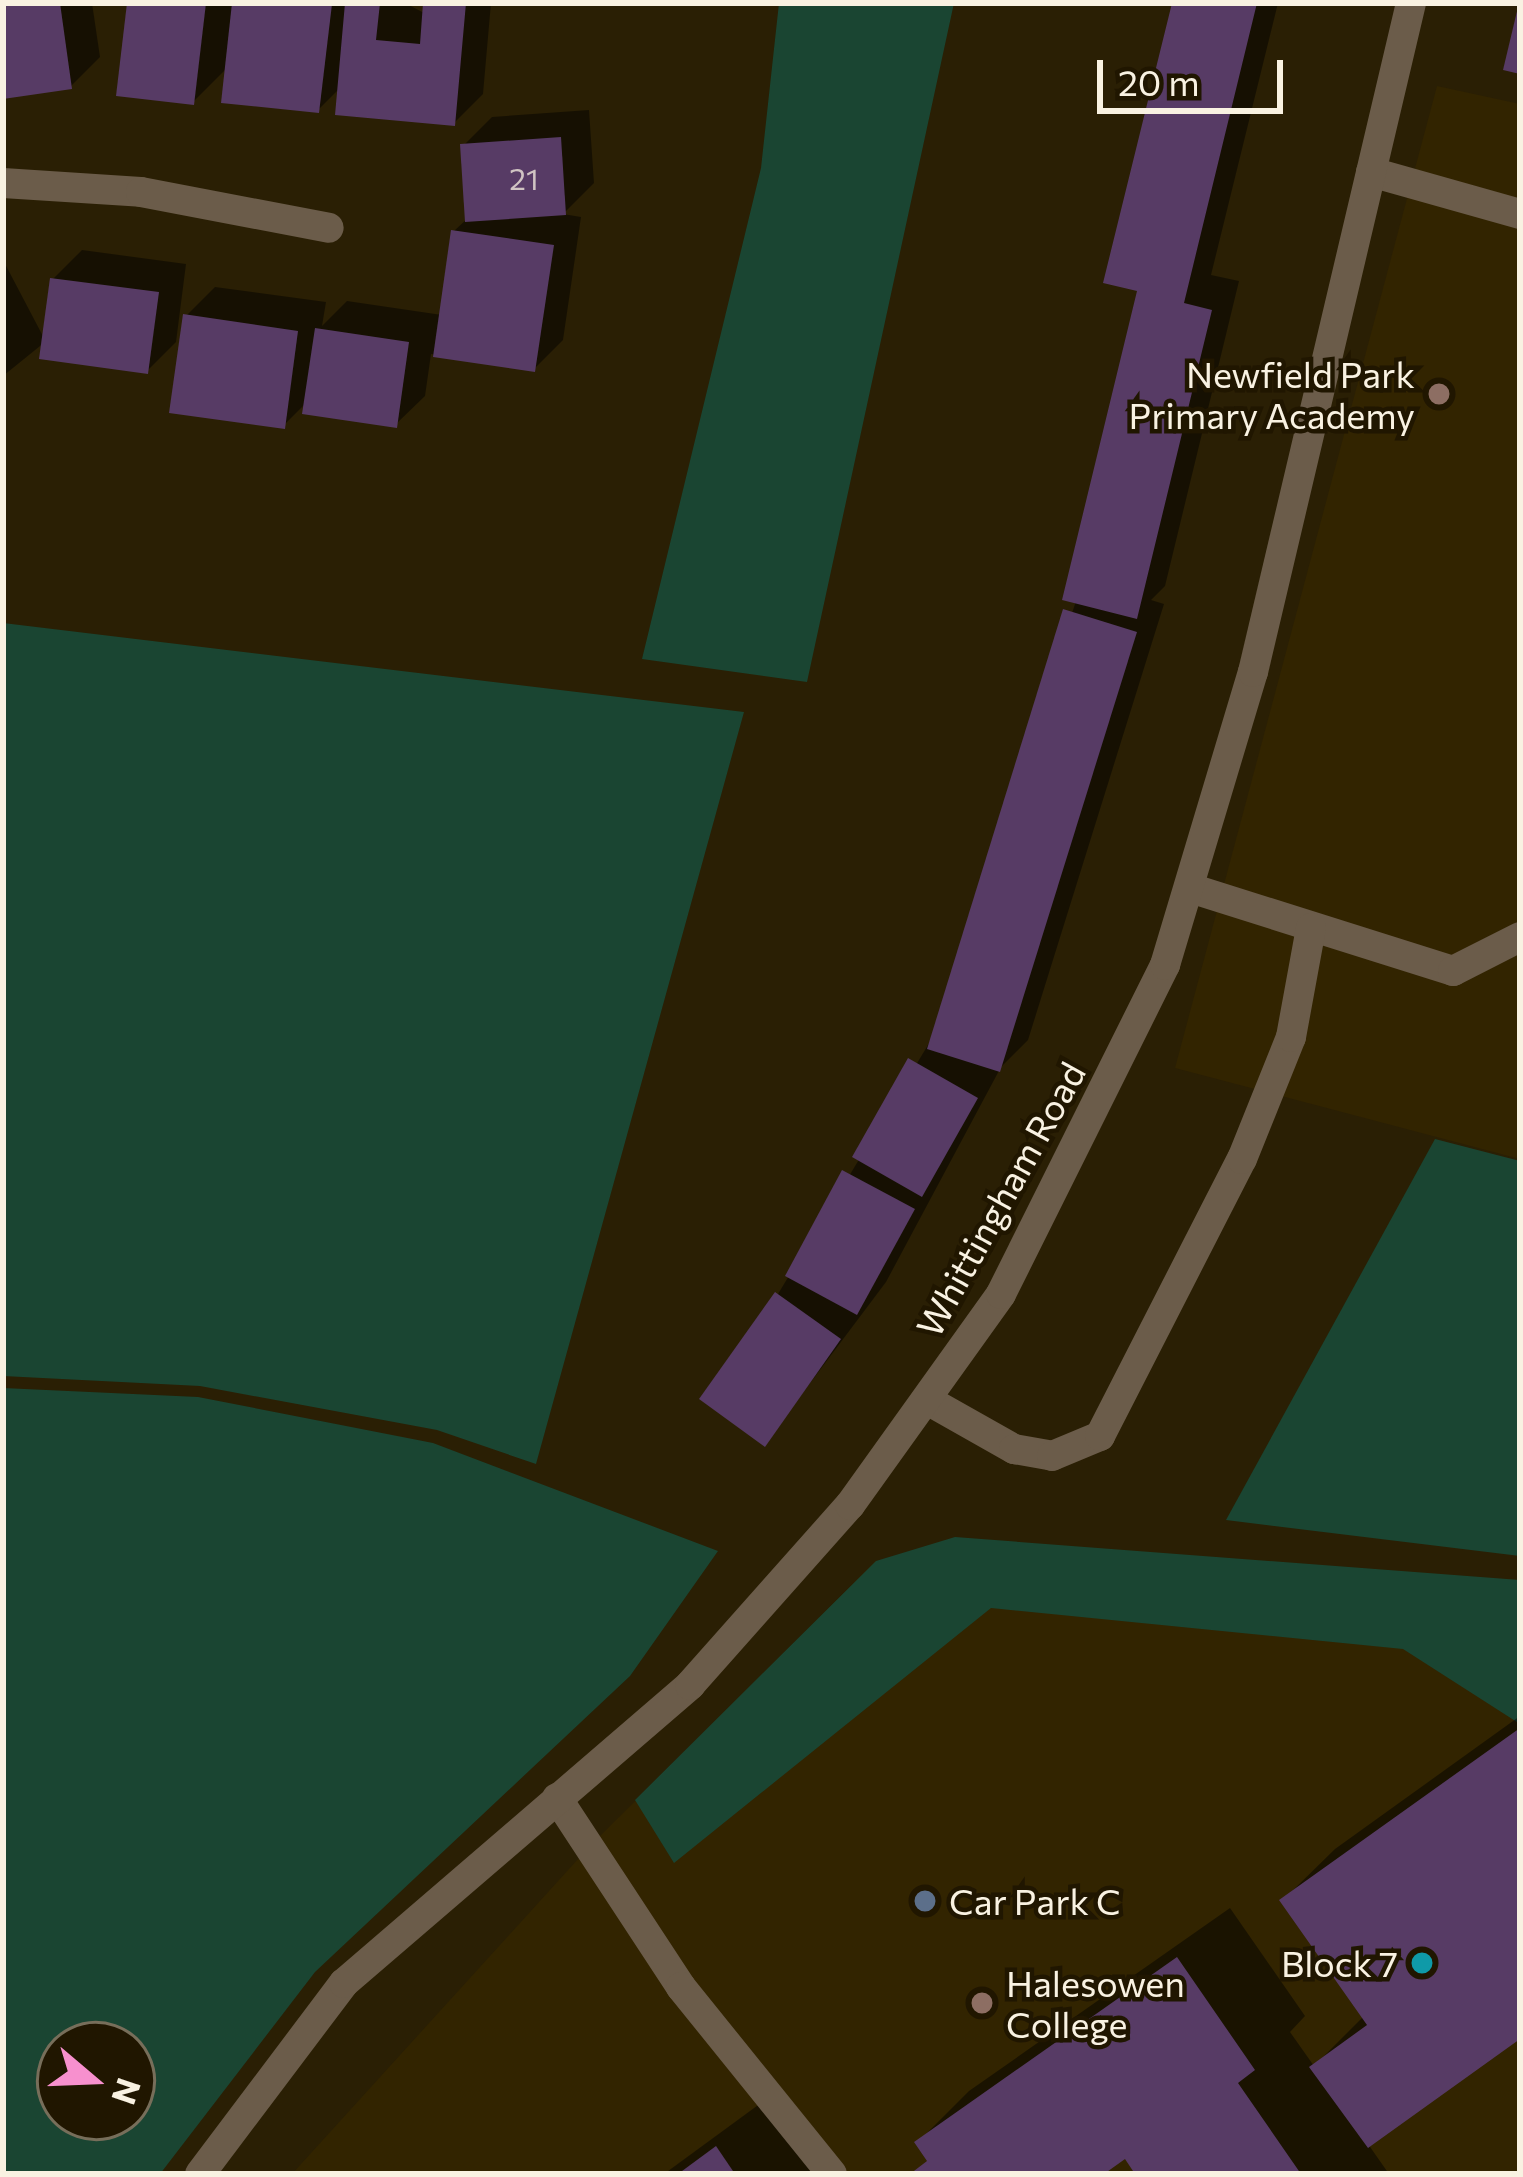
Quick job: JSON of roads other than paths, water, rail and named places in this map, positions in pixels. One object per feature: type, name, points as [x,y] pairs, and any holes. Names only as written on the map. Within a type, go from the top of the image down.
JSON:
[{"type":"street","name":"Whittingham Road","points":[[200,2174],[344,1983],[689,1684],[928,1401],[1087,1136],[1190,888],[1411,3]]},
{"type":"street","points":[[1372,172],[1520,214]]},
{"type":"street","points":[[3,183],[141,192],[329,228]]},
{"type":"street","points":[[1190,888],[1453,971],[1520,937]]},
{"type":"street","points":[[928,1401],[1014,1449],[1052,1456],[1100,1436],[1242,1159],[1291,1037],[1311,928]]},
{"type":"street","points":[[557,1798],[681,1987],[832,2174]]},
{"type":"place","name":"Newfield Park Primary Academy","points":[[1439,394]]},
{"type":"place","name":"Car Park C","points":[[925,1901]]},
{"type":"place","name":"Block 7","points":[[1422,1963]]},
{"type":"place","name":"Halesowen College","points":[[982,2003]]}]
